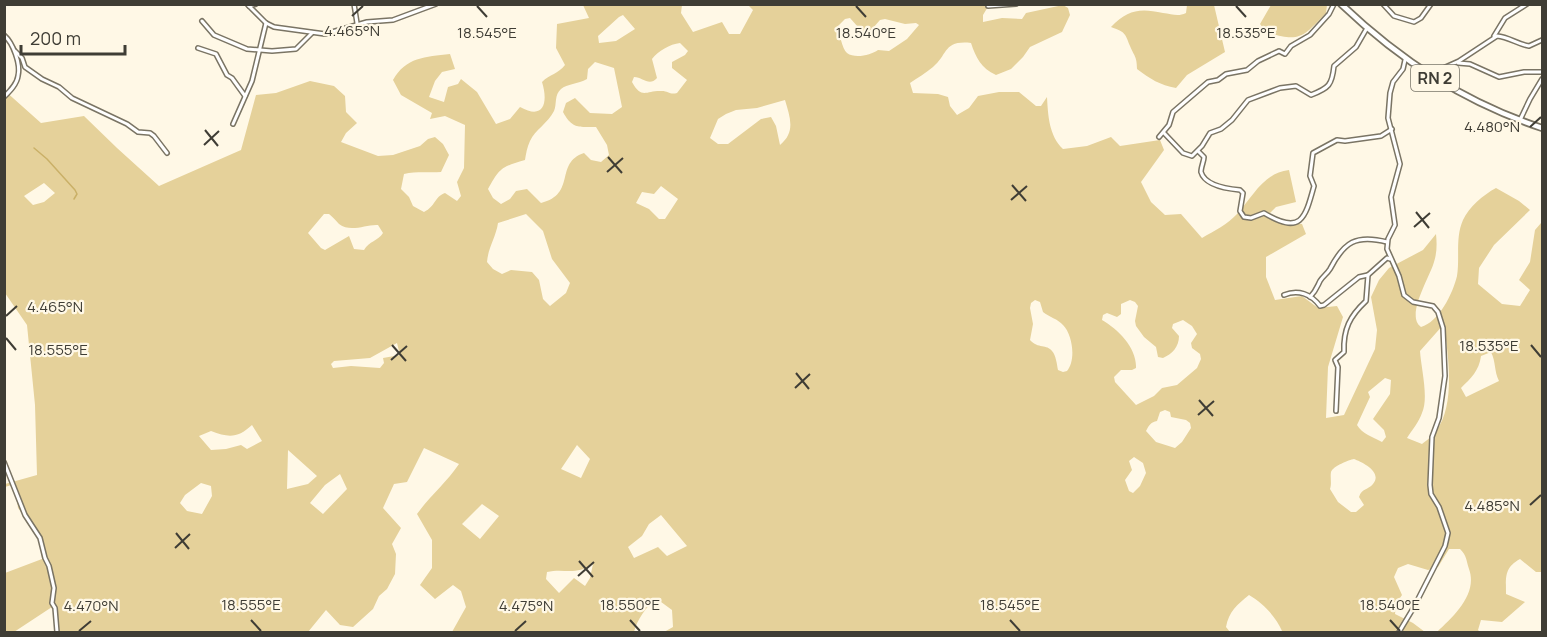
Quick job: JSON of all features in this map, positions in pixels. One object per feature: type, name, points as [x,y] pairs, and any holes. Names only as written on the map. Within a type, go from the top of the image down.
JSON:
[{"type":"main road","name":"RN 2","points":[[1341,4],[1406,60],[1428,74],[1460,93],[1542,128]]},
{"type":"street","points":[[248,5],[256,4]]},
{"type":"street","points":[[354,4],[357,24]]},
{"type":"street","points":[[248,5],[266,23],[274,27],[325,34],[357,24],[393,20],[436,4]]},
{"type":"street","points":[[988,6],[1016,4]]},
{"type":"street","points":[[1159,136],[1169,125],[1173,112],[1208,82],[1218,80],[1226,74],[1247,70],[1280,51],[1288,53],[1291,46],[1310,35],[1329,14],[1334,4]]},
{"type":"street","points":[[1383,4],[1395,16],[1414,22],[1421,18],[1431,4]]},
{"type":"street","points":[[1493,38],[1505,18],[1527,4]]},
{"type":"street","points":[[202,21],[214,35],[247,49],[296,50],[312,33]]},
{"type":"street","points":[[233,124],[252,81],[266,23]]},
{"type":"street","points":[[1164,133],[1187,156],[1192,156],[1210,133],[1221,129],[1232,120],[1248,100],[1280,88],[1296,86],[1311,95],[1324,89],[1332,80],[1334,66],[1356,47],[1367,28]]},
{"type":"street","points":[[4,35],[11,41],[15,51],[18,77],[4,97]]},
{"type":"street","points":[[1428,74],[1456,63],[1497,36],[1529,46],[1542,40]]},
{"type":"street","points":[[198,48],[216,54],[227,75],[232,78],[245,96]]},
{"type":"street","points":[[15,51],[22,58],[25,67],[42,79],[59,87],[72,98],[85,102],[138,132],[150,133],[167,153]]},
{"type":"street","points":[[1399,633],[1445,546],[1448,533],[1439,507],[1431,494],[1430,485],[1431,437],[1439,418],[1445,368],[1443,328],[1438,312],[1429,304],[1417,303],[1404,295],[1399,276],[1387,249],[1387,242],[1395,225],[1391,197],[1400,165],[1388,118],[1390,93],[1393,82],[1403,69],[1406,60]]},
{"type":"street","points":[[1456,63],[1470,64],[1499,77],[1534,71],[1542,72]]},
{"type":"street","points":[[1520,120],[1542,79]]},
{"type":"street","points":[[1198,151],[1204,157],[1201,169],[1205,177],[1221,188],[1240,190],[1243,193],[1240,211],[1244,216],[1251,218],[1264,213],[1275,220],[1294,222],[1303,219],[1306,214],[1314,186],[1310,176],[1313,153],[1318,148],[1337,140],[1345,141],[1381,135],[1392,129]]},
{"type":"street","points":[[1310,297],[1328,273],[1341,249],[1360,239],[1369,238],[1387,242]]},
{"type":"street","points":[[1284,295],[1293,291],[1310,297],[1320,306],[1324,305],[1359,277],[1368,275],[1387,258],[1390,259]]},
{"type":"street","points":[[1336,411],[1338,367],[1335,360],[1344,352],[1346,331],[1355,309],[1366,301],[1368,275]]},
{"type":"street","points":[[4,462],[25,515],[40,538],[49,566],[54,588],[52,603],[55,608],[57,633]]},
{"type":"shaded area","points":[[583,5],[682,5],[681,13],[693,32],[722,22],[729,34],[740,34],[753,10],[748,5],[989,5],[983,15],[983,22],[1002,18],[1022,19],[1026,13],[1063,5],[1068,8],[1070,15],[1062,32],[1030,47],[1011,69],[996,75],[980,62],[971,43],[955,44],[947,49],[933,67],[910,83],[913,93],[938,94],[948,97],[950,106],[957,115],[969,108],[978,96],[999,92],[1019,92],[1036,106],[1041,106],[1047,97],[1052,132],[1063,149],[1087,146],[1111,137],[1120,146],[1160,140],[1164,150],[1141,182],[1151,202],[1165,215],[1181,214],[1202,238],[1233,218],[1265,181],[1280,172],[1289,170],[1296,202],[1276,207],[1266,217],[1278,223],[1302,224],[1306,234],[1266,257],[1266,277],[1275,300],[1302,296],[1318,308],[1337,306],[1343,317],[1328,367],[1326,418],[1344,415],[1375,349],[1377,330],[1371,297],[1379,280],[1389,268],[1423,250],[1436,234],[1435,259],[1420,296],[1416,314],[1417,322],[1421,327],[1428,324],[1444,306],[1455,283],[1458,269],[1459,234],[1469,210],[1496,188],[1519,201],[1530,210],[1494,245],[1479,268],[1478,284],[1502,304],[1520,306],[1530,290],[1519,280],[1530,262],[1535,230],[1541,223],[1542,572],[1536,572],[1520,559],[1511,566],[1506,583],[1506,594],[1525,602],[1502,622],[1481,620],[1478,630],[1480,632],[1437,632],[1463,604],[1470,587],[1471,578],[1464,554],[1460,549],[1449,549],[1438,567],[1428,570],[1408,564],[1398,568],[1394,577],[1402,595],[1396,604],[1395,614],[1425,632],[1280,632],[1282,631],[1273,616],[1249,595],[1231,612],[1226,627],[1230,632],[664,632],[673,627],[672,610],[657,599],[642,614],[634,632],[452,632],[466,607],[461,591],[453,585],[435,599],[420,585],[432,568],[432,540],[417,514],[459,464],[424,448],[407,482],[394,484],[383,508],[401,528],[392,544],[396,554],[395,574],[387,589],[379,596],[373,609],[353,627],[340,625],[326,610],[308,632],[59,632],[55,624],[55,605],[14,632],[5,632],[5,573],[42,559],[39,536],[18,508],[15,484],[5,487],[5,484],[37,475],[35,405],[27,325],[5,293],[4,90],[41,123],[84,116],[159,186],[241,150],[256,95],[276,93],[310,81],[334,86],[345,96],[346,112],[357,123],[346,133],[341,142],[378,156],[393,155],[420,146],[428,139],[435,137],[443,144],[449,155],[441,172],[404,174],[401,189],[409,197],[413,206],[424,212],[445,193],[457,201],[461,196],[457,182],[464,168],[465,125],[445,116],[430,119],[432,113],[401,95],[393,80],[398,72],[410,62],[450,54],[455,69],[442,72],[435,81],[429,97],[444,102],[448,87],[458,84],[461,79],[477,92],[496,124],[510,119],[520,107],[535,112],[543,107],[545,96],[542,82],[565,65],[556,48],[557,24],[589,18]],"holes":[[[623,15],[635,29],[616,41],[599,43],[598,36]],[[850,18],[866,36],[880,20],[919,25],[907,39],[889,51],[878,50],[867,55],[850,55],[842,44],[838,26],[845,19]],[[680,43],[688,51],[672,62],[672,68],[687,80],[677,93],[673,94],[662,91],[645,93],[639,91],[632,82],[634,77],[649,82],[654,81],[657,78],[652,59],[665,48]],[[595,62],[614,68],[622,107],[612,114],[590,113],[575,98],[566,103],[563,112],[576,126],[596,127],[607,145],[609,155],[601,162],[591,160],[584,153],[575,158],[570,164],[563,186],[552,199],[541,203],[527,189],[516,191],[510,199],[501,204],[493,198],[488,189],[495,177],[502,169],[525,160],[532,137],[554,111],[559,91],[566,86],[587,79],[588,69]],[[785,100],[790,118],[790,130],[780,145],[776,126],[771,117],[761,119],[728,144],[718,144],[710,138],[718,119],[736,110],[757,108]],[[44,183],[55,193],[44,202],[33,205],[24,196]],[[661,186],[678,199],[665,219],[659,219],[649,209],[636,203],[642,192],[654,194]],[[324,214],[329,214],[344,227],[378,225],[383,233],[364,250],[354,249],[349,236],[325,250],[308,233]],[[526,214],[543,231],[552,259],[570,283],[566,293],[550,306],[543,299],[539,280],[532,272],[511,270],[502,274],[493,269],[487,262],[498,223]],[[1035,300],[1040,302],[1043,312],[1061,323],[1069,335],[1072,361],[1067,371],[1058,370],[1050,349],[1036,345],[1030,340],[1033,324],[1030,308],[1031,303]],[[1130,300],[1135,302],[1138,306],[1136,326],[1156,347],[1158,357],[1163,358],[1178,344],[1179,336],[1172,328],[1173,324],[1183,320],[1192,326],[1197,334],[1191,343],[1192,348],[1200,354],[1201,359],[1197,368],[1177,385],[1162,388],[1154,396],[1136,405],[1115,382],[1114,377],[1121,370],[1136,368],[1130,346],[1114,328],[1102,320],[1103,315],[1107,313],[1117,317],[1121,314],[1121,304]],[[1444,324],[1449,379],[1446,408],[1436,431],[1422,444],[1407,438],[1419,420],[1424,407],[1425,391],[1420,351]],[[397,343],[400,355],[383,358],[384,363],[380,368],[351,366],[333,368],[331,364],[334,361],[370,358]],[[1491,352],[1499,381],[1466,397],[1461,388],[1478,366],[1481,356]],[[1385,378],[1391,380],[1390,394],[1373,419],[1384,430],[1386,437],[1382,442],[1357,425],[1370,397],[1368,392]],[[1165,410],[1170,412],[1171,417],[1186,420],[1190,423],[1191,428],[1175,448],[1156,442],[1146,431],[1153,422],[1157,421],[1160,412]],[[252,425],[262,441],[247,449],[241,445],[211,450],[199,436],[211,431],[228,436],[238,434]],[[577,445],[590,459],[581,478],[561,469]],[[288,450],[317,476],[308,484],[287,489]],[[1134,457],[1143,463],[1146,473],[1140,486],[1133,493],[1129,491],[1125,480],[1132,470],[1129,461]],[[1354,459],[1370,468],[1375,475],[1373,484],[1360,494],[1359,497],[1364,505],[1356,512],[1351,512],[1338,502],[1330,489],[1331,472],[1341,464]],[[340,474],[347,489],[323,514],[310,503],[325,485]],[[201,483],[211,486],[212,496],[202,514],[187,511],[180,503],[185,495]],[[482,504],[499,516],[480,539],[462,524]],[[661,515],[687,546],[667,556],[658,547],[634,558],[628,547],[642,536],[649,524]],[[593,564],[590,578],[585,586],[574,578],[559,593],[546,579],[547,572],[581,570]]]},
{"type":"shaded area","points":[[1187,5],[1214,5],[1225,52],[1187,75],[1176,88],[1155,81],[1137,69],[1136,59],[1125,36],[1111,27],[1123,17],[1134,12],[1147,11],[1180,15],[1186,13]]},
{"type":"shaded area","points":[[1271,5],[1327,5],[1326,13],[1312,28],[1300,36],[1286,37],[1266,32],[1260,24]]},
{"type":"waterway","points":[[34,148],[75,190],[77,194],[74,199]]}]
